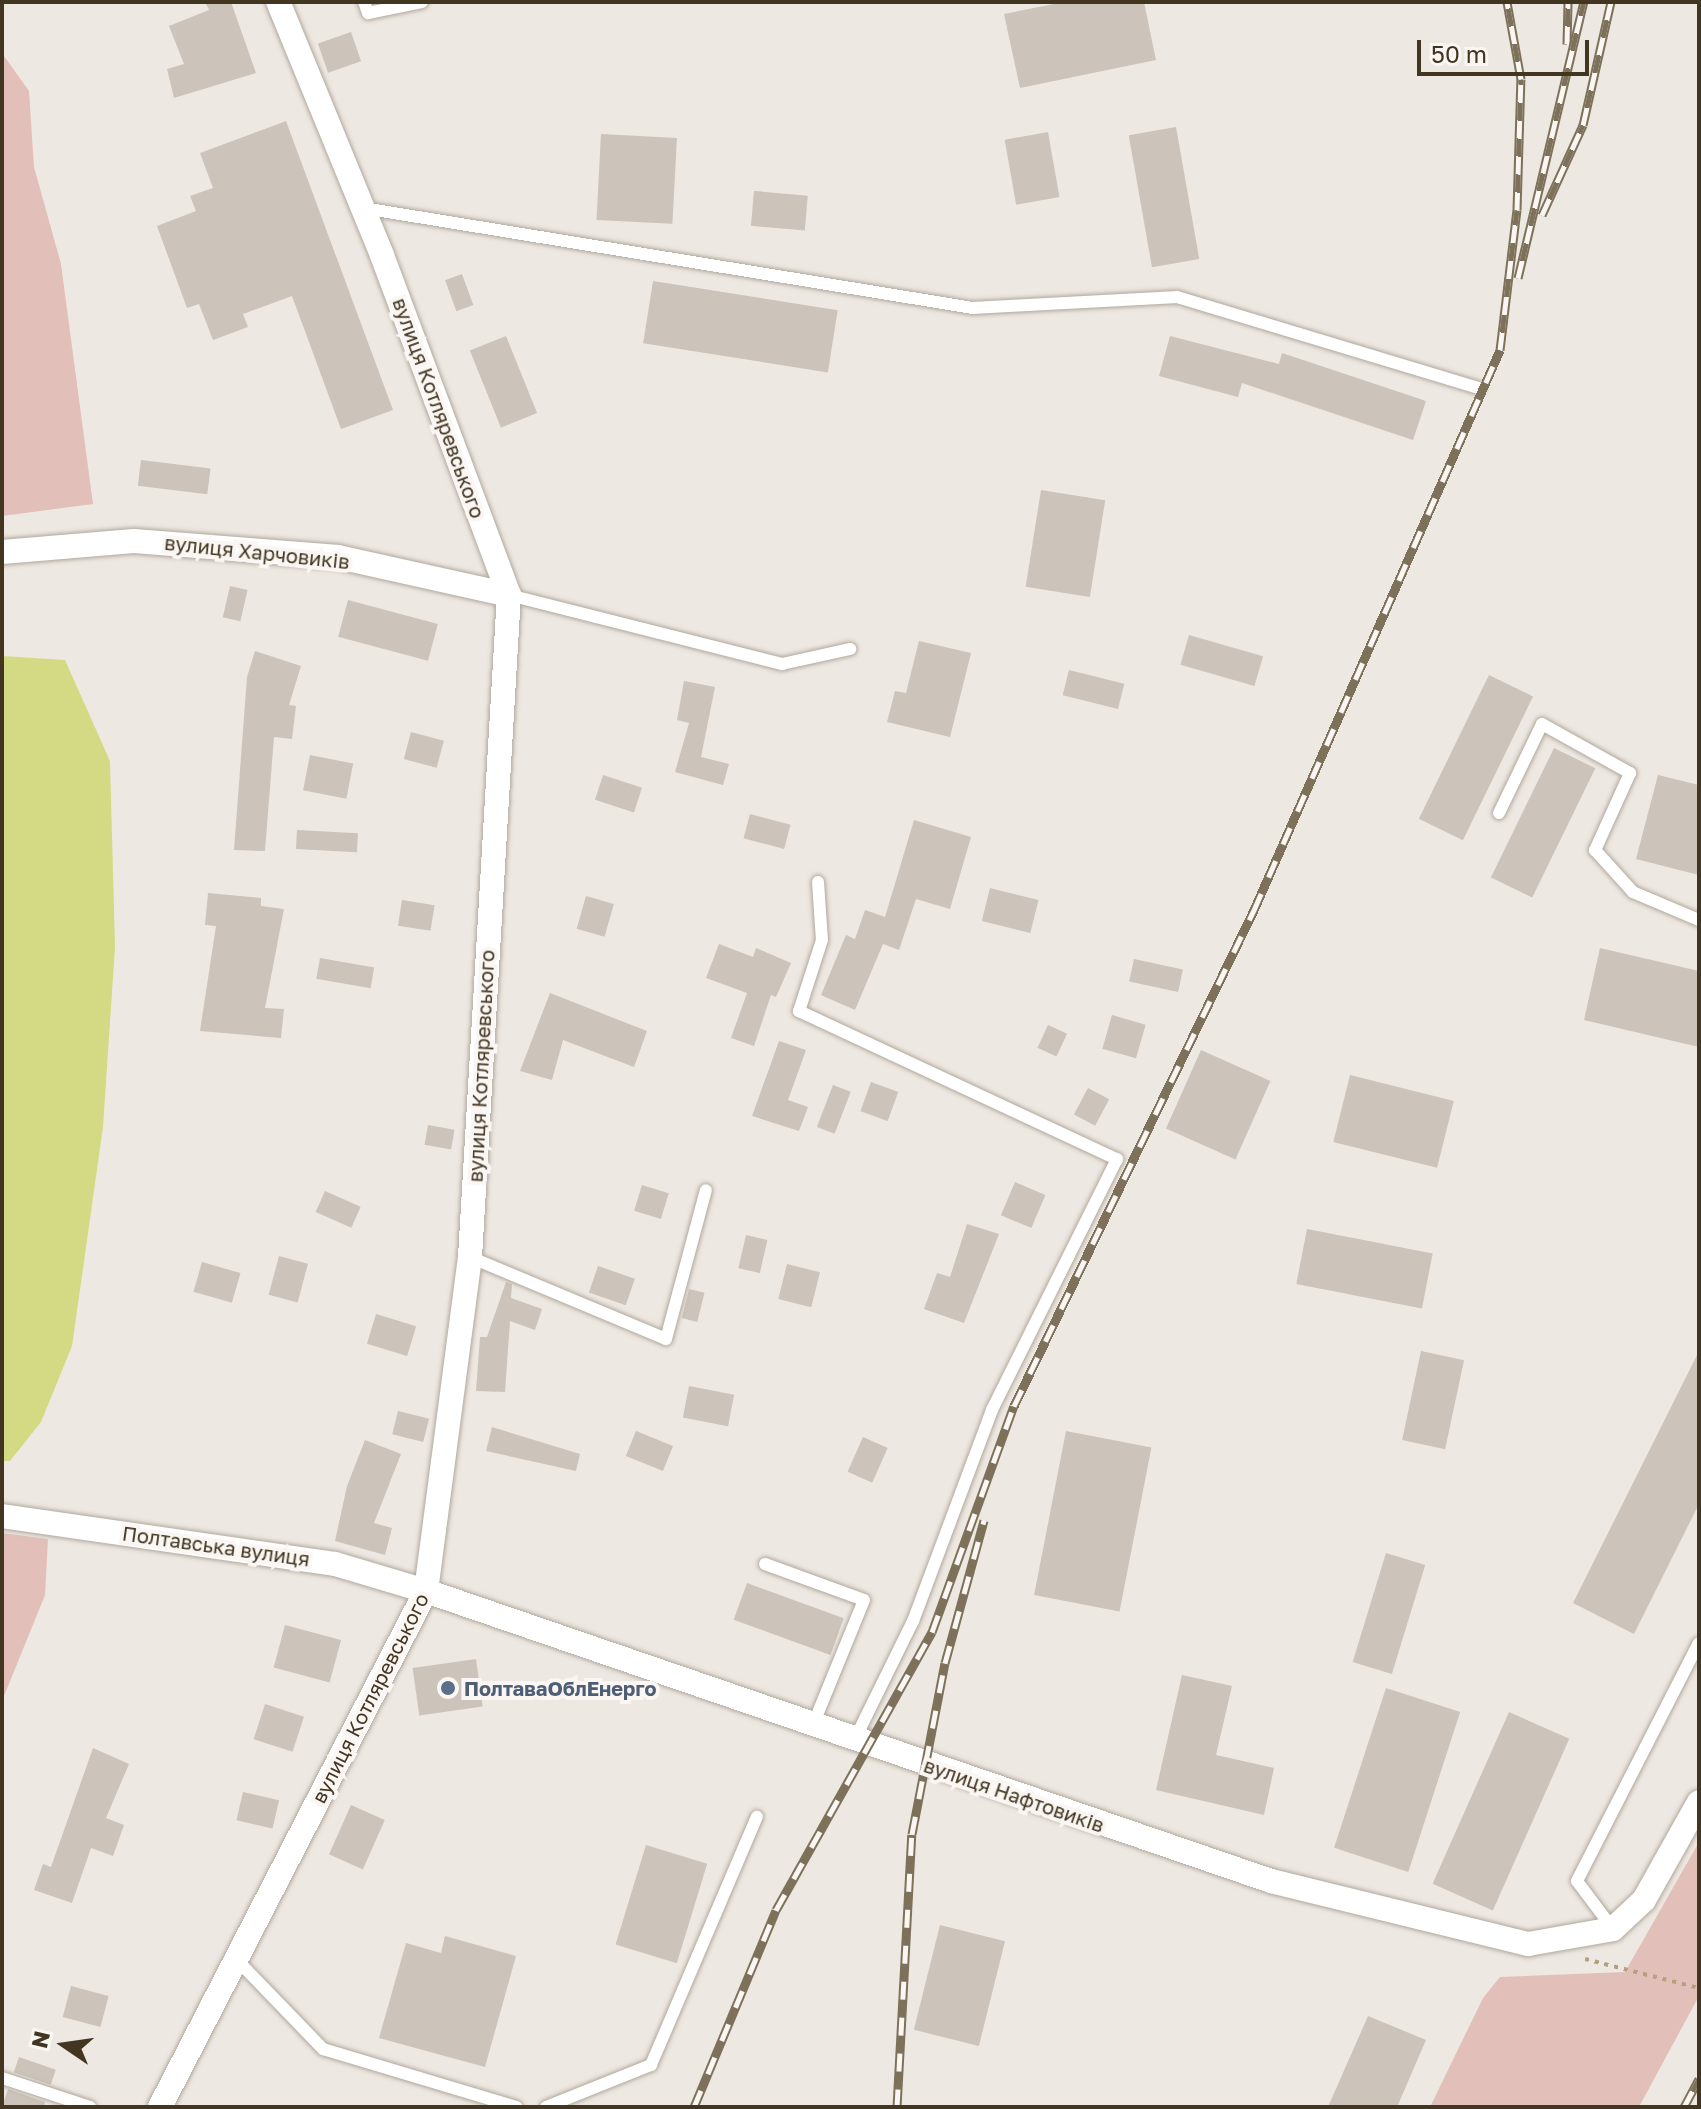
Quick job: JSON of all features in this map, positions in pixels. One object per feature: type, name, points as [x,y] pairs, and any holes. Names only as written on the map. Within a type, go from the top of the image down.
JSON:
[{"type":"street","name":"вулиця Котляревського","points":[[160,2107],[426,1591],[470,1257],[509,595],[363,208],[278,2]]},
{"type":"street","name":"вулиця Харчовиків","points":[[2,552],[134,541],[323,556],[509,595]]},
{"type":"street","name":"Полтавська вулиця","points":[[2,1516],[335,1564],[426,1591]]},
{"type":"street","name":"вулиця Нафтовиків","points":[[426,1591],[854,1741],[1286,1885],[1528,1944],[1613,1929]]},
{"type":"street","points":[[1613,1929],[1644,1900],[1699,1802]]},
{"type":"lane","points":[[364,2],[368,13],[422,2]]},
{"type":"lane","points":[[363,208],[973,308],[1177,297],[1479,388]]},
{"type":"lane","points":[[509,595],[782,664],[850,649]]},
{"type":"lane","points":[[1499,813],[1542,724],[1630,773],[1595,850],[1633,892],[1699,920]]},
{"type":"lane","points":[[818,882],[822,940],[799,1011],[1117,1159],[992,1410],[913,1621],[854,1741]]},
{"type":"lane","points":[[470,1257],[666,1339],[706,1190]]},
{"type":"lane","points":[[765,1564],[864,1600],[813,1725]]},
{"type":"lane","points":[[1613,1929],[1577,1881],[1699,1643]]},
{"type":"lane","points":[[546,2107],[651,2065],[757,1817]]},
{"type":"lane","points":[[237,1960],[323,2049],[516,2107]]},
{"type":"lane","points":[[2,2078],[90,2107]]},
{"type":"path","points":[[1571,1955],[1699,1988]]},
{"type":"shaded area","points":[[2,53],[29,91],[34,167],[61,264],[93,504],[2,516]]},
{"type":"shaded area","points":[[2,656],[65,660],[110,761],[115,947],[103,1127],[72,1346],[41,1422],[10,1461],[2,1461]]},
{"type":"shaded area","points":[[2,1533],[48,1539],[45,1595],[2,1701]]},
{"type":"shaded area","points":[[1699,1842],[1699,1996],[1639,2107],[1430,2107],[1483,1998],[1500,1977],[1625,1972]]},
{"type":"building","points":[[205,2],[231,2],[256,73],[174,98],[167,69],[184,64],[169,26],[209,10]]},
{"type":"building","points":[[1064,2],[1144,2],[1156,60],[1020,88],[1004,14]]},
{"type":"building","points":[[351,32],[361,61],[328,73],[318,43]]},
{"type":"building","points":[[286,121],[393,410],[341,429],[292,296],[243,314],[248,327],[213,340],[199,304],[187,308],[157,226],[196,211],[190,196],[213,188],[200,153]]},
{"type":"building","points":[[1176,127],[1199,259],[1152,267],[1129,135]]},
{"type":"building","points":[[1048,132],[1059,197],[1016,205],[1005,140]]},
{"type":"building","points":[[601,134],[677,138],[672,224],[596,220]]},
{"type":"building","points":[[754,191],[808,196],[805,231],[751,226]]},
{"type":"building","points":[[462,274],[473,305],[456,311],[445,280]]},
{"type":"building","points":[[653,281],[838,310],[828,372],[643,343]]},
{"type":"building","points":[[506,336],[537,413],[501,428],[470,351]]},
{"type":"building","points":[[1170,336],[1279,364],[1282,353],[1426,401],[1413,440],[1242,383],[1238,397],[1159,376]]},
{"type":"building","points":[[141,460],[210,469],[207,494],[138,486]]},
{"type":"building","points":[[1041,490],[1105,500],[1090,597],[1026,587]]},
{"type":"building","points":[[230,586],[248,590],[240,621],[223,617]]},
{"type":"building","points":[[348,600],[438,624],[428,661],[338,637]]},
{"type":"building","points":[[1189,635],[1263,656],[1254,686],[1180,665]]},
{"type":"building","points":[[919,641],[971,653],[950,737],[887,722],[895,691],[906,693]]},
{"type":"building","points":[[255,651],[301,666],[289,705],[296,706],[292,739],[274,737],[265,851],[234,850],[247,677]]},
{"type":"building","points":[[1069,670],[1124,684],[1118,709],[1063,695]]},
{"type":"building","points":[[1489,675],[1533,696],[1463,840],[1419,819]]},
{"type":"building","points":[[684,681],[715,687],[701,757],[729,764],[723,785],[675,772],[689,723],[677,720]]},
{"type":"building","points":[[411,732],[444,741],[437,768],[404,759]]},
{"type":"building","points":[[1554,748],[1595,768],[1532,898],[1491,877]]},
{"type":"building","points":[[310,755],[353,763],[346,799],[303,790]]},
{"type":"building","points":[[603,775],[642,788],[634,812],[595,800]]},
{"type":"building","points":[[1658,775],[1699,785],[1699,875],[1636,859]]},
{"type":"building","points":[[750,814],[791,825],[784,849],[744,838]]},
{"type":"building","points":[[914,820],[971,837],[950,909],[916,899],[899,950],[883,944],[855,1010],[821,995],[846,935],[855,939],[865,910],[885,917]]},
{"type":"building","points":[[297,830],[358,833],[357,852],[296,849]]},
{"type":"building","points":[[990,888],[1039,900],[1030,933],[982,921]]},
{"type":"building","points":[[208,893],[261,898],[261,906],[284,909],[265,1008],[284,1009],[281,1038],[200,1031],[216,926],[205,925]]},
{"type":"building","points":[[586,896],[614,904],[605,937],[577,929]]},
{"type":"building","points":[[402,900],[435,905],[431,931],[398,926]]},
{"type":"building","points":[[719,944],[753,957],[756,948],[791,963],[776,997],[771,995],[754,1046],[731,1038],[747,993],[706,978]]},
{"type":"building","points":[[1600,948],[1699,971],[1699,1047],[1584,1020]]},
{"type":"building","points":[[320,958],[374,968],[371,988],[316,979]]},
{"type":"building","points":[[1134,959],[1183,969],[1178,992],[1129,981]]},
{"type":"building","points":[[550,993],[647,1031],[634,1067],[563,1040],[552,1080],[520,1071]]},
{"type":"building","points":[[1112,1015],[1146,1025],[1136,1058],[1102,1049]]},
{"type":"building","points":[[1048,1025],[1067,1034],[1056,1057],[1037,1048]]},
{"type":"building","points":[[779,1041],[806,1050],[788,1100],[808,1107],[799,1131],[752,1116]]},
{"type":"building","points":[[1201,1050],[1270,1081],[1235,1159],[1166,1129]]},
{"type":"building","points":[[1350,1075],[1454,1101],[1437,1168],[1333,1142]]},
{"type":"building","points":[[871,1082],[898,1092],[888,1121],[860,1111]]},
{"type":"building","points":[[833,1085],[851,1092],[835,1134],[817,1127]]},
{"type":"building","points":[[1088,1088],[1109,1099],[1095,1126],[1074,1114]]},
{"type":"building","points":[[428,1125],[455,1130],[451,1149],[425,1145]]},
{"type":"building","points":[[1015,1182],[1045,1195],[1031,1228],[1001,1215]]},
{"type":"building","points":[[642,1185],[669,1193],[661,1219],[634,1211]]},
{"type":"building","points":[[325,1191],[361,1207],[351,1228],[316,1212]]},
{"type":"building","points":[[967,1224],[999,1234],[964,1323],[924,1309],[937,1273],[950,1277]]},
{"type":"building","points":[[1307,1229],[1433,1253],[1422,1308],[1296,1284]]},
{"type":"building","points":[[746,1235],[767,1240],[760,1273],[738,1268]]},
{"type":"building","points":[[279,1256],[308,1264],[298,1302],[269,1295]]},
{"type":"building","points":[[202,1262],[240,1273],[232,1303],[193,1292]]},
{"type":"building","points":[[787,1264],[820,1272],[811,1307],[778,1299]]},
{"type":"building","points":[[598,1266],[635,1279],[626,1305],[589,1292]]},
{"type":"building","points":[[506,1282],[512,1284],[511,1298],[542,1309],[535,1330],[510,1321],[505,1392],[476,1391],[480,1337],[487,1337]]},
{"type":"building","points":[[689,1289],[705,1293],[697,1322],[682,1318]]},
{"type":"building","points":[[376,1314],[416,1326],[407,1356],[367,1344]]},
{"type":"building","points":[[1421,1351],[1464,1360],[1445,1449],[1402,1440]]},
{"type":"building","points":[[1699,1351],[1699,1504],[1634,1634],[1573,1603]]},
{"type":"building","points":[[689,1386],[734,1395],[728,1426],[683,1417]]},
{"type":"building","points":[[398,1411],[429,1419],[423,1442],[392,1434]]},
{"type":"building","points":[[492,1427],[580,1454],[576,1471],[486,1451]]},
{"type":"building","points":[[636,1431],[673,1446],[663,1471],[626,1456]]},
{"type":"building","points":[[1066,1431],[1151,1448],[1120,1612],[1034,1595]]},
{"type":"building","points":[[863,1437],[888,1448],[872,1483],[848,1472]]},
{"type":"building","points":[[365,1440],[401,1454],[374,1523],[392,1528],[385,1555],[335,1541],[347,1486]]},
{"type":"building","points":[[1386,1553],[1425,1565],[1392,1674],[1353,1662]]},
{"type":"building","points":[[747,1583],[844,1618],[830,1655],[734,1620]]},
{"type":"building","points":[[285,1625],[341,1640],[330,1683],[274,1668]]},
{"type":"building","name":"ПолтаваОблЕнерго","points":[[476,1659],[483,1707],[419,1715],[413,1668]]},
{"type":"building","points":[[1182,1675],[1232,1686],[1216,1755],[1274,1768],[1264,1815],[1156,1790]]},
{"type":"building","points":[[1386,1688],[1460,1712],[1408,1872],[1334,1848]]},
{"type":"building","points":[[265,1704],[304,1717],[293,1752],[254,1739]]},
{"type":"building","points":[[1509,1712],[1569,1739],[1493,1911],[1433,1884]]},
{"type":"building","points":[[93,1748],[129,1764],[106,1818],[124,1825],[113,1856],[91,1848],[72,1903],[34,1890],[43,1864],[51,1867]]},
{"type":"building","points":[[243,1792],[279,1800],[273,1829],[236,1820]]},
{"type":"building","points":[[351,1805],[385,1820],[363,1869],[329,1854]]},
{"type":"building","points":[[646,1845],[707,1864],[677,1963],[616,1944]]},
{"type":"building","points":[[940,1925],[1005,1941],[979,2046],[914,2030]]},
{"type":"building","points":[[445,1936],[516,1956],[485,2067],[379,2038],[406,1943],[441,1953]]},
{"type":"building","points":[[71,1986],[109,1996],[100,2027],[63,2017]]},
{"type":"building","points":[[1368,2016],[1426,2040],[1397,2107],[1328,2107]]},
{"type":"building","points":[[19,2057],[56,2070],[51,2085],[14,2072]]},
{"type":"building","points":[[8,2089],[45,2102],[44,2107],[2,2107]]},
{"type":"railway","points":[[694,2107],[776,1910],[932,1632],[1014,1406],[1254,910],[1500,350],[1517,210],[1521,79],[1507,2]]},
{"type":"railway","points":[[1567,44],[1568,2]]},
{"type":"railway","points":[[1518,278],[1584,2]]},
{"type":"railway","points":[[1542,215],[1583,125],[1611,2]]},
{"type":"railway","points":[[897,2107],[912,1834],[945,1663],[984,1520]]},
{"type":"railway","points":[[1684,2107],[1699,2079]]},
{"type":"place","name":"ПолтаваОблЕнерго","points":[[448,1688]]}]
